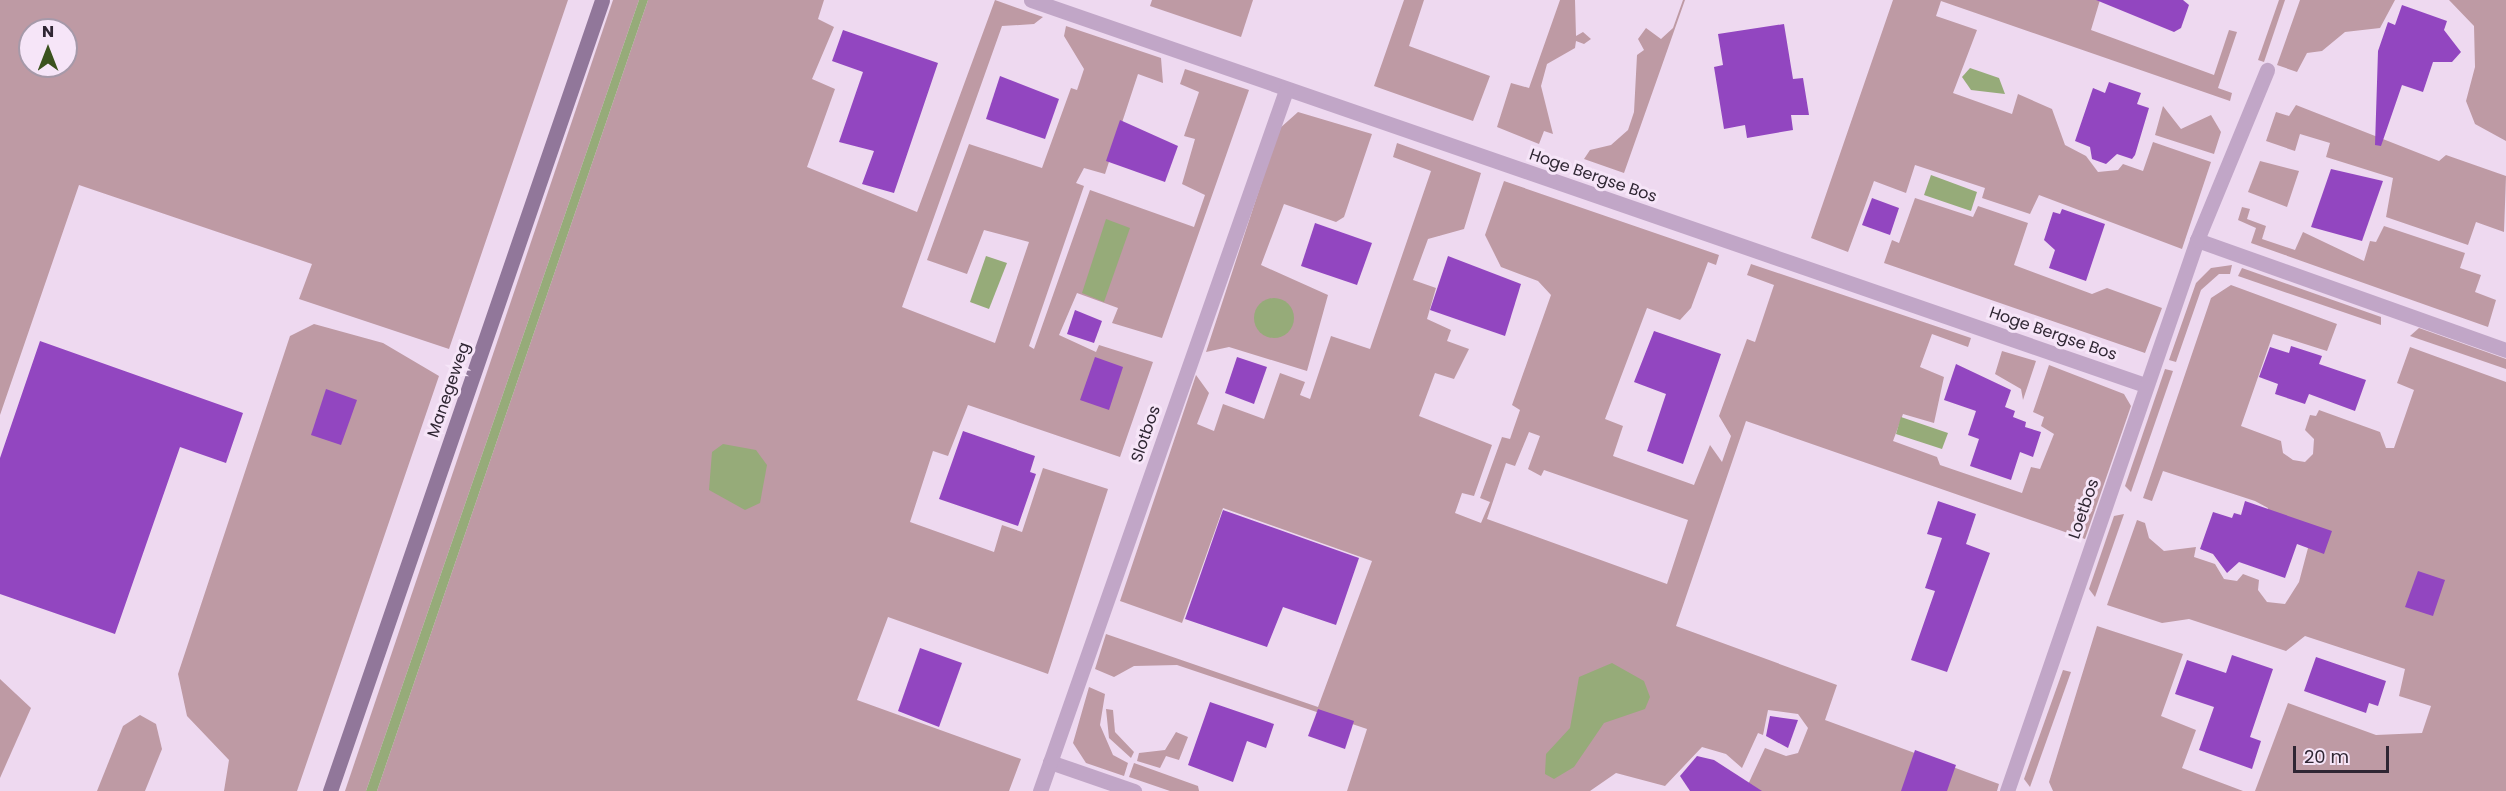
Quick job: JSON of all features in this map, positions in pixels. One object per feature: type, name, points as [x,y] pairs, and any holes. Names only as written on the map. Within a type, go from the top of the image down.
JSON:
[{"type":"street","name":"Manegeweg","points":[[330,791],[602,0]]},
{"type":"street","name":"Hoge Bergse Bos","points":[[1031,0],[2145,385]]},
{"type":"street","name":"Loetbos","points":[[2007,791],[2145,385],[2197,240],[2267,70]]},
{"type":"street","name":"Slotbos","points":[[1040,791],[1286,90]]},
{"type":"street","points":[[2197,240],[2506,350]]},
{"type":"street","points":[[1050,762],[1134,791]]},
{"type":"shaded area","points":[[0,0],[568,0],[449,349],[299,299],[312,264],[79,185],[0,415]]},
{"type":"shaded area","points":[[613,0],[639,0],[366,791],[345,791]]},
{"type":"shaded area","points":[[639,0],[648,0],[377,791],[366,791]]},
{"type":"shaded area","points":[[648,0],[824,0],[818,19],[834,27],[812,79],[835,89],[807,167],[917,212],[995,0],[1043,17],[1034,24],[1002,26],[902,307],[995,343],[1029,242],[984,230],[967,274],[927,260],[969,144],[1042,168],[1071,88],[1077,90],[1084,69],[1064,36],[1066,26],[1161,58],[1163,83],[1138,74],[1105,174],[1084,168],[1076,183],[1084,186],[1029,346],[1034,349],[1090,190],[1194,227],[1205,195],[1182,184],[1195,139],[1184,136],[1199,92],[1180,84],[1185,69],[1249,90],[1162,338],[1112,323],[1118,308],[1077,293],[1059,335],[1096,352],[1099,345],[1153,362],[1120,457],[968,405],[948,456],[933,451],[910,522],[994,552],[1002,525],[1022,532],[1043,468],[1108,489],[1048,674],[888,617],[857,700],[1021,759],[1009,791],[377,791]]},
{"type":"shaded area","points":[[1152,0],[1253,0],[1241,37],[1150,6]]},
{"type":"shaded area","points":[[1404,0],[1424,0],[1409,46],[1490,76],[1473,121],[1374,86]]},
{"type":"shaded area","points":[[1560,0],[1575,0],[1576,36],[1583,32],[1591,39],[1584,44],[1576,41],[1575,48],[1547,64],[1541,86],[1553,134],[1544,131],[1539,144],[1497,127],[1511,83],[1529,88]]},
{"type":"shaded area","points":[[1683,0],[1685,0],[1624,173],[1584,159],[1590,150],[1611,145],[1628,130],[1634,112],[1637,55],[1644,50],[1638,39],[1646,28],[1661,39],[1673,28]]},
{"type":"shaded area","points":[[1893,0],[2100,0],[2091,30],[2214,75],[2229,30],[2237,32],[2218,88],[2232,93],[2230,101],[1941,1],[1936,16],[1977,30],[1953,93],[2012,114],[2018,94],[2052,109],[2065,145],[2086,156],[2098,172],[2118,170],[2123,164],[2143,171],[2153,142],[2211,162],[2182,249],[2039,195],[2030,214],[1982,198],[1985,188],[1915,165],[1906,193],[1874,181],[1848,252],[1811,238]]},
{"type":"shaded area","points":[[2279,0],[2285,0],[2264,62],[2258,60]]},
{"type":"shaded area","points":[[2300,0],[2395,0],[2380,28],[2345,32],[2322,51],[2307,53],[2297,72],[2277,65]]},
{"type":"shaded area","points":[[2449,0],[2506,0],[2506,141],[2475,124],[2466,101],[2475,67],[2474,26]]},
{"type":"shaded area","points":[[1970,68],[1999,78],[2005,94],[1971,90],[1962,77]]},
{"type":"shaded area","points":[[2296,105],[2439,161],[2446,155],[2506,176],[2504,232],[2476,222],[2468,245],[2386,217],[2393,178],[2326,157],[2330,143],[2300,134],[2295,151],[2266,141],[2276,112],[2289,116]]},
{"type":"shaded area","points":[[2163,106],[2181,129],[2211,115],[2221,132],[2214,154],[2155,135]]},
{"type":"shaded area","points":[[1298,112],[1372,134],[1344,217],[1336,222],[1284,204],[1261,265],[1328,295],[1307,371],[1229,347],[1206,352],[1279,129]]},
{"type":"shaded area","points":[[1397,143],[1481,173],[1464,229],[1428,239],[1413,280],[1436,288],[1427,319],[1451,330],[1447,341],[1469,349],[1454,379],[1435,373],[1419,416],[1492,445],[1474,496],[1462,493],[1455,513],[1481,523],[1490,502],[1480,498],[1502,437],[1510,439],[1520,410],[1512,405],[1551,295],[1538,281],[1501,267],[1485,235],[1504,181],[1719,255],[1716,265],[1708,262],[1691,308],[1680,320],[1647,308],[1605,419],[1623,426],[1613,456],[1694,485],[1710,445],[1722,462],[1731,436],[1719,416],[1747,339],[1755,342],[1774,285],[1747,275],[1751,264],[1971,338],[1968,347],[1932,334],[1920,367],[1944,377],[1934,423],[1903,414],[1893,441],[1937,457],[1940,465],[2022,493],[2031,467],[2040,469],[2054,434],[2041,426],[2044,417],[2033,412],[2049,365],[2124,394],[2131,406],[2085,539],[1746,421],[1676,626],[1837,685],[1825,720],[1999,784],[1997,791],[1745,791],[1765,748],[1786,756],[1798,753],[1808,728],[1798,714],[1768,710],[1763,735],[1758,733],[1742,768],[1726,754],[1702,747],[1665,786],[1616,773],[1590,791],[1347,791],[1367,729],[1177,665],[1134,666],[1114,677],[1095,669],[1106,634],[1318,707],[1372,561],[1223,508],[1182,623],[1120,601],[1196,375],[1209,393],[1197,424],[1214,431],[1223,404],[1264,419],[1280,373],[1305,382],[1300,395],[1310,399],[1331,336],[1370,349],[1431,171],[1393,157]],"holes":[[[1529,432],[1540,436],[1528,469],[1541,476],[1544,470],[1688,520],[1667,584],[1487,519],[1506,463],[1515,466]]]},
{"type":"shaded area","points":[[2260,161],[2299,171],[2287,207],[2248,192]]},
{"type":"shaded area","points":[[1931,175],[1977,192],[1971,211],[1924,195]]},
{"type":"shaded area","points":[[1915,198],[1973,217],[1978,206],[2028,223],[2014,265],[2092,294],[2107,288],[2162,308],[2145,353],[1884,263],[1892,240],[1899,243]]},
{"type":"shaded area","points":[[2242,207],[2250,209],[2247,219],[2266,226],[2262,239],[2295,250],[2303,232],[2364,261],[2370,241],[2376,242],[2384,226],[2465,253],[2460,268],[2481,275],[2475,292],[2496,300],[2488,327],[2251,243],[2256,228],[2238,220]]},
{"type":"shaded area","points":[[1106,219],[1130,228],[1104,302],[1082,293]]},
{"type":"shaded area","points":[[986,256],[1007,263],[989,309],[970,302]]},
{"type":"shaded area","points":[[2232,265],[2230,274],[2219,274],[2201,290],[2176,362],[2169,360],[2196,283],[2211,268]]},
{"type":"shaded area","points":[[2242,268],[2381,317],[2381,325],[2238,276]]},
{"type":"shaded area","points":[[2231,285],[2337,324],[2327,351],[2273,334],[2241,426],[2281,441],[2283,453],[2293,460],[2305,462],[2313,454],[2314,439],[2305,430],[2310,415],[2316,416],[2319,410],[2380,432],[2386,448],[2394,448],[2414,390],[2397,383],[2410,347],[2506,382],[2506,791],[2255,791],[2288,703],[2376,735],[2422,733],[2431,706],[2399,696],[2405,669],[2305,636],[2286,651],[2189,619],[2162,623],[2107,605],[2137,520],[2145,523],[2149,538],[2164,551],[2196,547],[2194,557],[2215,564],[2224,579],[2237,581],[2243,574],[2259,580],[2258,590],[2267,602],[2285,604],[2299,582],[2308,548],[2303,539],[2266,523],[2268,508],[2255,501],[2163,471],[2152,501],[2143,498],[2211,298]]},
{"type":"shaded area","points":[[1274,298],[1288,304],[1294,318],[1288,332],[1274,338],[1260,332],[1254,318],[1260,304]]},
{"type":"shaded area","points":[[314,324],[383,343],[439,376],[297,791],[224,791],[229,760],[187,716],[178,674],[290,336]]},
{"type":"shaded area","points":[[2419,328],[2506,359],[2506,369],[2410,336]]},
{"type":"shaded area","points":[[2002,351],[2036,361],[2023,400],[2021,389],[1995,374]]},
{"type":"shaded area","points":[[2165,369],[2173,371],[2131,492],[2125,486]]},
{"type":"shaded area","points":[[1901,417],[1948,433],[1942,449],[1896,434]]},
{"type":"shaded area","points":[[723,444],[756,450],[767,465],[760,503],[745,510],[709,490],[712,452]]},
{"type":"shaded area","points":[[2124,514],[2095,597],[2089,589],[2114,516]]},
{"type":"shaded area","points":[[2097,626],[2183,654],[2161,716],[2196,730],[2182,768],[2243,791],[2053,791],[2049,782]]},
{"type":"shaded area","points":[[1612,663],[1644,681],[1650,697],[1645,709],[1604,723],[1574,767],[1554,779],[1545,774],[1546,754],[1570,728],[1579,677]]},
{"type":"shaded area","points":[[2063,670],[2071,672],[2030,787],[2024,779]]},
{"type":"shaded area","points":[[0,679],[31,708],[0,778]]},
{"type":"shaded area","points":[[1089,687],[1105,694],[1100,725],[1113,755],[1128,763],[1124,776],[1086,763],[1073,743]]},
{"type":"shaded area","points":[[1106,709],[1113,710],[1115,732],[1134,752],[1131,758],[1109,738]]},
{"type":"shaded area","points":[[140,715],[156,724],[162,749],[145,791],[97,791],[123,726]]},
{"type":"shaded area","points":[[1176,732],[1188,737],[1179,760],[1166,756],[1160,768],[1137,761],[1139,753],[1165,750]]},
{"type":"shaded area","points":[[1134,763],[1198,786],[1199,791],[1170,791],[1129,777]]},
{"type":"building","points":[[2096,0],[2183,0],[2189,5],[2181,28],[2174,32]]},
{"type":"building","points":[[2402,5],[2447,21],[2444,30],[2461,52],[2452,62],[2433,62],[2423,92],[2402,85],[2381,146],[2375,145],[2378,51],[2388,22],[2395,25]]},
{"type":"building","points":[[1784,24],[1793,79],[1803,78],[1809,115],[1791,115],[1793,130],[1747,138],[1745,125],[1724,129],[1714,67],[1723,65],[1718,34]]},
{"type":"building","points":[[843,30],[938,63],[894,193],[862,184],[874,151],[839,142],[863,72],[832,61]]},
{"type":"building","points":[[1000,76],[1059,99],[1045,139],[986,119]]},
{"type":"building","points":[[2109,82],[2141,93],[2137,104],[2149,108],[2132,159],[2117,154],[2106,164],[2092,159],[2090,147],[2075,141],[2093,88],[2105,93]]},
{"type":"building","points":[[1120,120],[1178,146],[1165,182],[1106,161]]},
{"type":"building","points":[[2331,169],[2383,181],[2362,241],[2311,227]]},
{"type":"building","points":[[1872,198],[1899,208],[1890,235],[1862,225]]},
{"type":"building","points":[[2062,209],[2105,224],[2086,281],[2049,268],[2055,250],[2044,240],[2053,212],[2060,214]]},
{"type":"building","points":[[1315,223],[1372,243],[1357,285],[1301,266]]},
{"type":"building","points":[[1448,256],[1521,284],[1505,336],[1430,310]]},
{"type":"building","points":[[1075,310],[1102,321],[1094,343],[1067,334]]},
{"type":"building","points":[[1654,331],[1721,354],[1683,464],[1647,451],[1666,394],[1634,382]]},
{"type":"building","points":[[40,341],[243,413],[226,463],[180,447],[115,634],[0,594],[0,458]]},
{"type":"building","points":[[2291,346],[2322,356],[2319,364],[2366,380],[2355,411],[2309,394],[2305,404],[2275,394],[2278,384],[2259,377],[2270,347],[2289,353]]},
{"type":"building","points":[[1095,357],[1123,367],[1109,410],[1080,400]]},
{"type":"building","points":[[1237,357],[1267,367],[1254,404],[1225,393]]},
{"type":"building","points":[[1956,364],[2011,390],[2005,407],[2015,411],[2013,417],[2026,422],[2025,427],[2041,432],[2033,457],[2020,452],[2011,480],[1970,466],[1979,439],[1968,435],[1976,411],[1944,400]]},
{"type":"building","points":[[326,389],[357,400],[341,445],[311,435]]},
{"type":"building","points":[[963,431],[1035,456],[1030,472],[1036,474],[1018,526],[939,499]]},
{"type":"building","points":[[1938,501],[1976,514],[1966,544],[1990,553],[1947,672],[1911,660],[1935,591],[1925,588],[1942,538],[1927,534]]},
{"type":"building","points":[[2245,501],[2332,531],[2324,554],[2297,544],[2285,578],[2239,562],[2227,573],[2213,554],[2200,549],[2213,512],[2232,518],[2234,513],[2241,515]]},
{"type":"building","points":[[1223,510],[1359,558],[1336,625],[1283,607],[1267,647],[1185,619]]},
{"type":"building","points":[[2418,571],[2445,580],[2433,616],[2405,607]]},
{"type":"building","points":[[920,648],[962,663],[939,727],[898,711]]},
{"type":"building","points":[[2232,655],[2273,669],[2250,737],[2261,741],[2252,769],[2199,750],[2214,707],[2175,694],[2187,660],[2226,673]]},
{"type":"building","points":[[2316,657],[2386,681],[2378,706],[2369,703],[2366,713],[2304,691]]},
{"type":"building","points":[[1210,702],[1274,724],[1266,748],[1247,741],[1233,782],[1188,765]]},
{"type":"building","points":[[1318,709],[1354,721],[1345,749],[1308,736]]},
{"type":"building","points":[[1770,716],[1798,720],[1788,748],[1766,736]]},
{"type":"building","points":[[1915,750],[1956,765],[1947,791],[1901,791]]},
{"type":"building","points":[[1697,756],[1714,760],[1762,791],[1690,791],[1680,776]]}]
